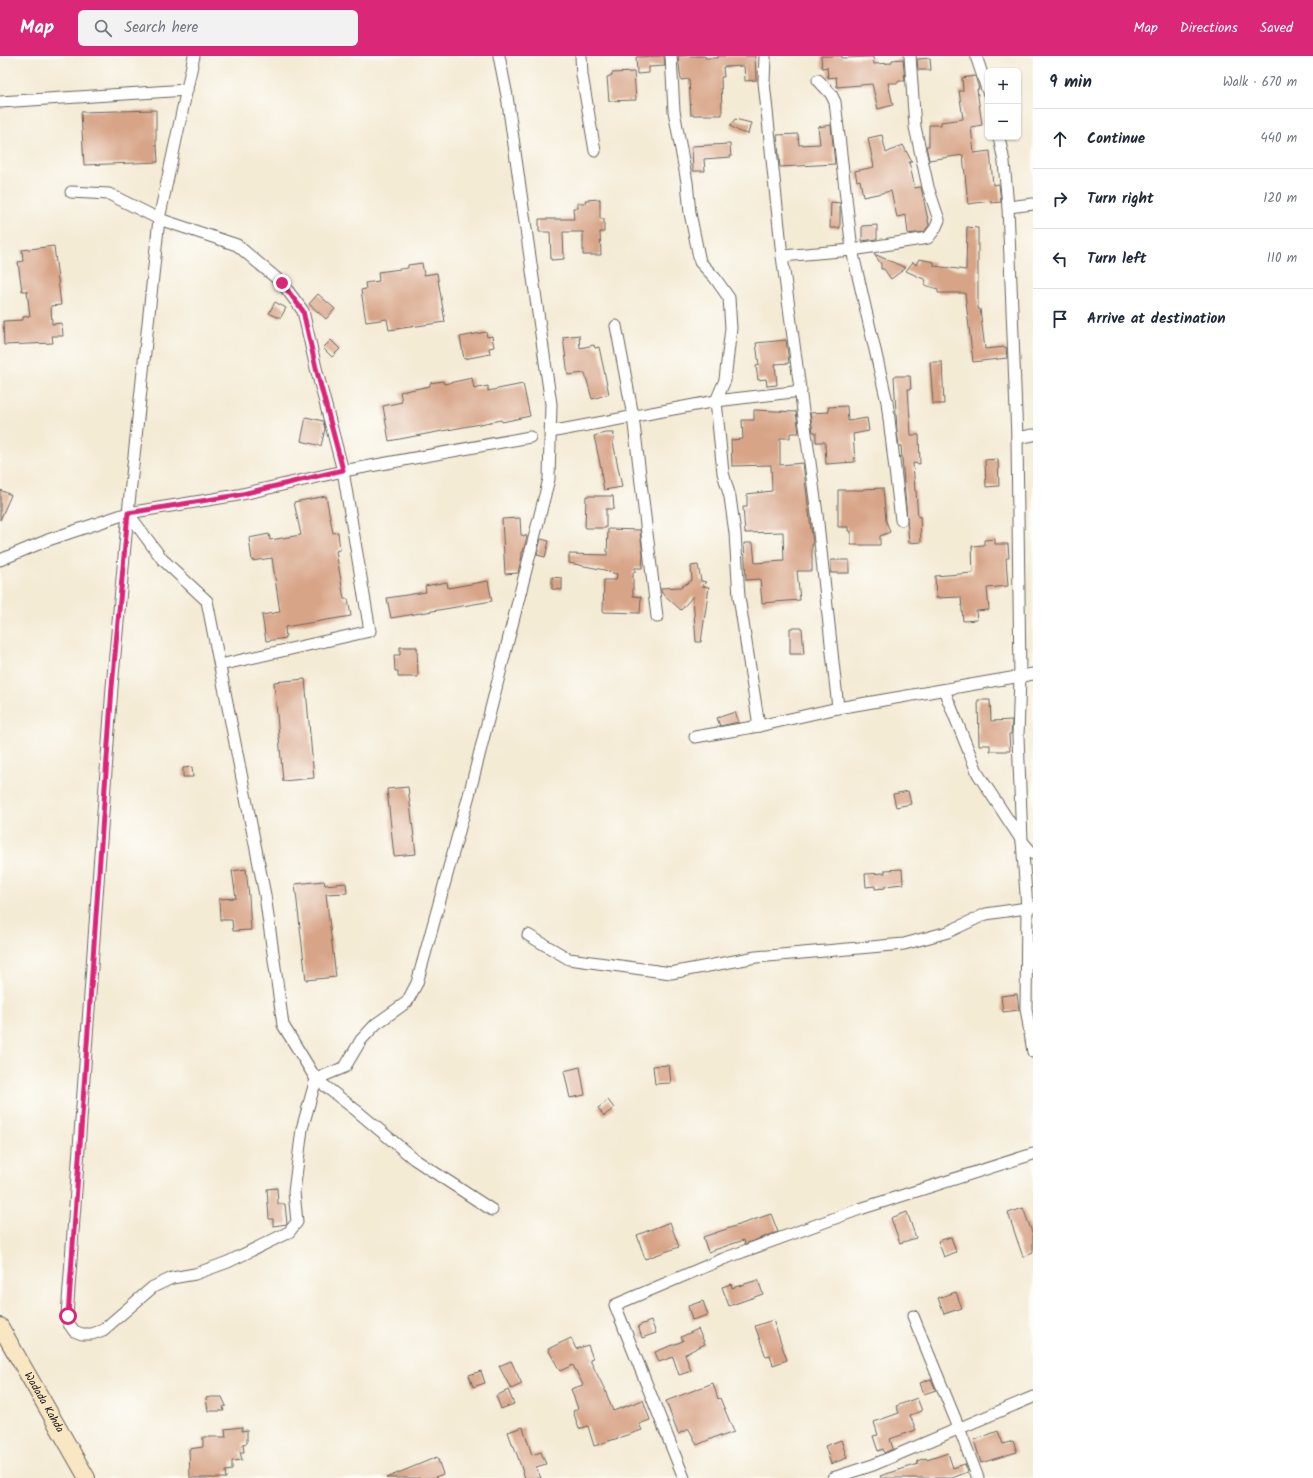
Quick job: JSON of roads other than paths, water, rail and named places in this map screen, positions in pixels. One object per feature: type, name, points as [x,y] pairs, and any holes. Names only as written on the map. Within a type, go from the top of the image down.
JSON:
[{"type":"main road","name":"Wadada Kahda","points":[[0,1326],[87,1478]]},
{"type":"street","points":[[194,56],[158,219],[128,513],[112,695],[68,1316],[69,1324],[74,1331],[82,1334],[92,1334],[103,1330],[153,1287],[172,1278],[195,1274],[228,1262],[289,1232],[297,1222],[294,1192],[302,1129],[316,1079]]},
{"type":"street","points":[[316,1079],[345,1067],[361,1040],[376,1024],[407,1002],[417,983],[469,795],[549,479],[551,404],[507,96],[499,56]]},
{"type":"street","points":[[581,56],[582,75],[595,151]]},
{"type":"street","points":[[671,56],[674,111],[687,182],[690,213],[700,262],[729,298],[731,328],[725,380],[716,401],[723,473],[730,497],[735,533],[739,597],[759,726]]},
{"type":"street","points":[[765,56],[764,82],[782,256],[817,514],[838,708]]},
{"type":"street","points":[[782,256],[852,250],[928,238],[935,229],[939,220],[928,187],[915,127],[910,56]]},
{"type":"street","points":[[976,56],[985,83]]},
{"type":"street","points":[[818,80],[831,94],[835,102],[852,250],[887,402],[901,520]]},
{"type":"street","points":[[0,102],[187,90]]},
{"type":"street","points":[[1000,140],[1004,162],[1008,207],[1017,438],[1020,676],[1018,736],[1022,841],[1030,907],[1026,1008],[1033,1052]]},
{"type":"street","points":[[71,192],[109,194],[158,219],[237,245],[282,283],[303,311],[316,368],[343,470],[370,631],[220,665]]},
{"type":"street","points":[[1008,207],[1033,204]]},
{"type":"street","points":[[616,326],[633,416],[657,617]]},
{"type":"street","points":[[550,432],[716,401],[801,391]]},
{"type":"street","points":[[1017,438],[1033,435]]},
{"type":"street","points":[[0,560],[48,540],[128,513],[238,495],[343,470],[530,437]]},
{"type":"street","points":[[128,513],[162,559],[207,601],[266,895],[283,1025],[316,1079],[414,1159],[492,1210]]},
{"type":"street","points":[[695,737],[759,726],[838,708],[1033,674]]},
{"type":"street","points":[[944,690],[978,774],[1022,841],[1033,854]]},
{"type":"street","points":[[528,935],[569,960],[671,973],[756,957],[904,944],[948,932],[986,914],[1030,907]]},
{"type":"street","points":[[684,1478],[615,1305],[723,1259],[860,1209],[1033,1154]]},
{"type":"street","points":[[913,1316],[960,1428],[978,1478]]},
{"type":"street","points":[[833,1478],[873,1465],[1033,1397]]}]
